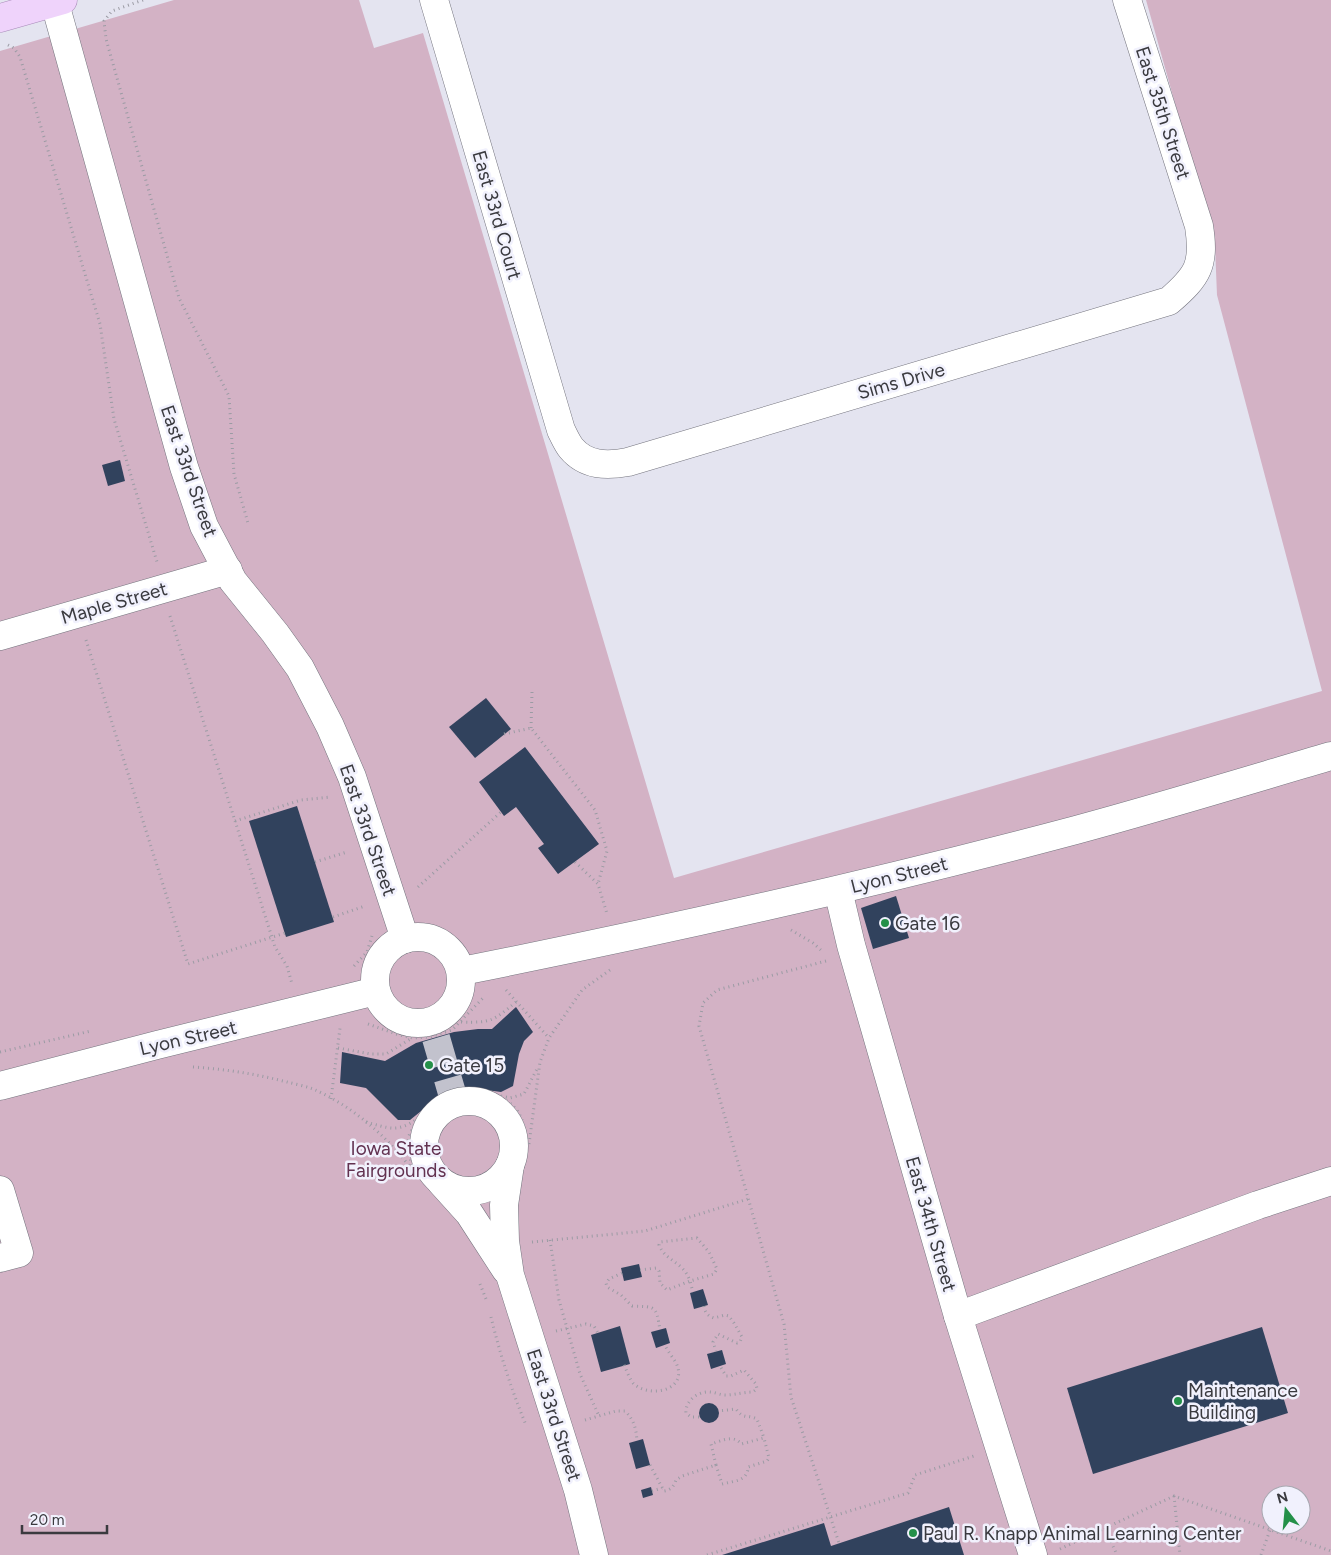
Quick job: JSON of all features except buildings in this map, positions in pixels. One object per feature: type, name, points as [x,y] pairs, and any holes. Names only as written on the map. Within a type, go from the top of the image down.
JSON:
[{"type":"main road","points":[[2,31],[57,1]]},
{"type":"street","name":"East 33rd Court","points":[[434,0],[561,430]]},
{"type":"street","name":"East 35th Street","points":[[1127,0],[1199,226]]},
{"type":"street","name":"East 33rd Street","points":[[57,1],[184,466],[204,526],[233,581],[275,633],[300,668],[330,726],[352,777],[374,900],[405,939]]},
{"type":"street","name":"Sims Drive","points":[[561,430],[571,449],[588,461],[609,466],[628,462],[1169,302],[1189,283],[1199,266],[1202,246],[1199,226]]},
{"type":"street","name":"Maple Street","points":[[0,636],[167,600],[228,570]]},
{"type":"street","name":"Lyon Street","points":[[462,971],[616,953],[838,890],[1076,830],[1331,756]]},
{"type":"street","name":"East 34th Street","points":[[838,890],[851,946],[958,1316],[1043,1553]]},
{"type":"street","points":[[420,937],[434,939],[446,946],[456,958],[462,971],[462,984],[456,1002],[429,1033],[420,1024],[397,1018],[388,1012],[376,991],[377,965],[393,945],[405,939],[420,937]]},
{"type":"street","name":"Lyon Street","points":[[0,1086],[157,1044],[376,991]]},
{"type":"street","name":"East 33rd Street","points":[[510,1275],[469,1213],[427,1178],[424,1149],[426,1134],[432,1121],[454,1098],[481,1103],[493,1108],[503,1116],[510,1127],[514,1140],[514,1152],[519,1159],[504,1205],[505,1241],[510,1275],[578,1490],[594,1555]]},
{"type":"street","points":[[427,1178],[461,1190],[475,1190],[490,1186],[519,1159]]},
{"type":"street","points":[[958,1316],[1258,1205],[1331,1181]]},
{"type":"street","points":[[0,1190],[19,1253],[0,1258]]},
{"type":"path","points":[[143,0],[112,11],[104,21],[106,39],[179,298],[229,396],[234,474],[248,523]]},
{"type":"path","points":[[2,31],[20,57],[100,324],[114,419],[235,821],[275,947],[287,966],[292,985],[301,983]]},
{"type":"path","points":[[85,639],[188,964],[285,933]]},
{"type":"path","points":[[498,1096],[510,1098],[524,1094],[531,1084],[549,1038],[582,990],[616,953],[598,884],[607,851],[595,810],[531,728],[532,692]]},
{"type":"path","points":[[504,734],[531,728]]},
{"type":"path","points":[[330,792],[334,806]]},
{"type":"path","points":[[235,821],[301,800],[331,797]]},
{"type":"path","points":[[333,917],[374,900],[414,890],[502,812]]},
{"type":"path","points":[[315,862],[350,851]]},
{"type":"path","points":[[575,862],[598,884]]},
{"type":"path","points":[[369,914],[374,900]]},
{"type":"path","points":[[789,929],[813,943],[829,960],[717,990],[703,1003],[699,1026],[784,1324],[791,1397],[839,1543]]},
{"type":"path","points":[[347,969],[355,965],[367,952],[373,939],[372,932]]},
{"type":"path","points":[[505,987],[549,1038]]},
{"type":"path","points":[[361,1023],[399,1035],[452,1030],[472,1007],[487,994]]},
{"type":"path","points":[[460,1022],[485,1022],[498,1016],[516,1002]]},
{"type":"path","points":[[331,1028],[346,1024]]},
{"type":"path","points":[[331,1099],[340,1026]]},
{"type":"path","points":[[0,1052],[98,1029]]},
{"type":"path","points":[[338,1048],[371,1054],[386,1054],[429,1033]]},
{"type":"path","points":[[519,1159],[540,1062]]},
{"type":"path","points":[[186,1067],[225,1069],[266,1076],[312,1089],[331,1099],[378,1131],[407,1162],[427,1178]]},
{"type":"path","points":[[365,1122],[391,1128],[407,1126],[419,1117]]},
{"type":"path","points":[[525,1242],[645,1231],[748,1199]]},
{"type":"path","points":[[640,1270],[656,1268],[659,1271],[660,1283],[667,1290],[690,1281],[714,1274],[717,1269],[714,1260],[697,1238],[660,1242],[659,1245],[661,1251],[685,1270],[690,1281],[693,1292]]},
{"type":"path","points":[[550,1240],[559,1300],[580,1374],[599,1416]]},
{"type":"path","points":[[622,1273],[609,1279],[606,1283],[607,1287],[621,1295],[632,1306],[649,1305],[653,1308],[657,1313],[660,1330]]},
{"type":"path","points":[[477,1277],[486,1300]]},
{"type":"path","points":[[704,1306],[705,1312],[714,1318],[725,1314],[729,1316],[742,1337],[740,1342],[737,1343],[718,1334],[713,1342],[716,1351]]},
{"type":"path","points":[[489,1308],[499,1352],[530,1434]]},
{"type":"path","points":[[529,1338],[586,1324],[594,1326],[598,1332]]},
{"type":"path","points":[[624,1366],[634,1384],[643,1389],[652,1392],[673,1386],[678,1378],[679,1370],[665,1345]]},
{"type":"path","points":[[699,1418],[691,1417],[686,1413],[686,1408],[694,1396],[709,1392],[725,1395],[753,1392],[757,1389],[756,1384],[744,1370],[731,1376],[726,1376],[720,1366]]},
{"type":"path","points":[[718,1411],[736,1409],[741,1415],[745,1417],[751,1416],[757,1420],[764,1438],[769,1458],[767,1461],[748,1467],[748,1474],[745,1478],[722,1484],[711,1444],[732,1438],[739,1440],[741,1444],[764,1438]]},
{"type":"path","points":[[605,1414],[625,1411],[631,1417],[635,1426],[637,1441]]},
{"type":"path","points":[[707,1555],[908,1493],[915,1475],[981,1454]]},
{"type":"path","points":[[650,1465],[664,1491],[674,1486],[676,1480],[682,1476],[716,1465]]},
{"type":"path","points":[[652,1491],[662,1488]]},
{"type":"path","points":[[1043,1553],[1105,1528],[1174,1496],[1261,1527]]},
{"type":"path","points":[[1174,1496],[1180,1555]]},
{"type":"path","points":[[1105,1528],[1117,1555]]},
{"type":"path","points":[[1261,1555],[1268,1535]]},
{"type":"path","points":[[1285,1535],[1331,1551]]},
{"type":"green space","name":"Iowa State Fairgrounds","points":[[174,0],[359,0],[374,48],[423,33],[674,878],[1322,691],[1217,295],[1215,246],[1146,0],[1331,0],[1331,1555],[0,1555],[0,51]]},
{"type":"tunnel","points":[[436,1038],[452,1093]]},
{"type":"place","name":"Gate 16","points":[[885,923]]},
{"type":"place","name":"Gate 15","points":[[429,1065]]},
{"type":"place","name":"Maintenance Building","points":[[1178,1401]]},
{"type":"place","name":"Paul R. Knapp Animal Learning Center","points":[[913,1533]]}]
